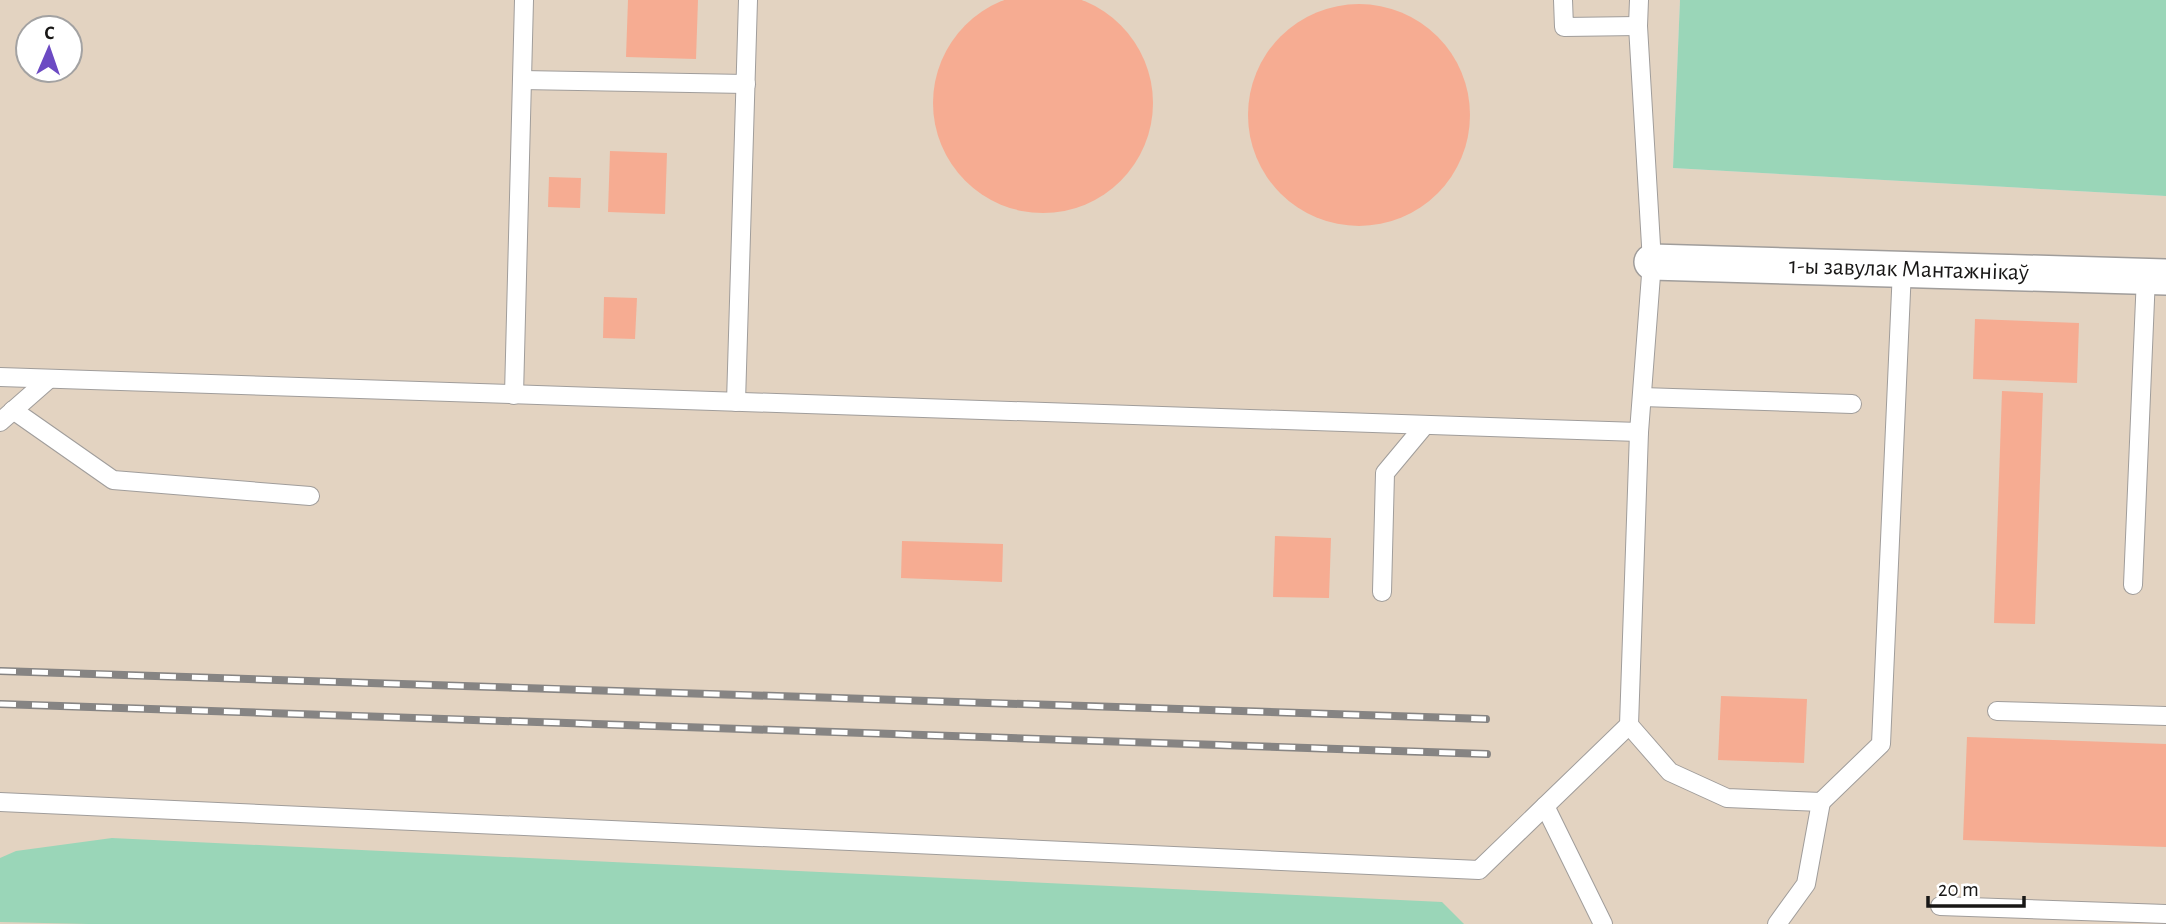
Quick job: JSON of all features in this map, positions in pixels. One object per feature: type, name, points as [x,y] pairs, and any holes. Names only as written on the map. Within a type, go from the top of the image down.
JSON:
[{"type":"street","name":"1-ы завулак Мантажнікаў","points":[[1652,262],[2156,276]]},
{"type":"lane","points":[[514,394],[524,0]]},
{"type":"lane","points":[[736,402],[748,0]]},
{"type":"lane","points":[[1563,0],[1564,27],[1638,26]]},
{"type":"lane","points":[[1639,0],[1638,26],[1652,262],[1639,432],[1629,725],[1670,772],[1727,798],[1821,802]]},
{"type":"lane","points":[[522,80],[746,84]]},
{"type":"lane","points":[[1777,924],[1806,884],[1821,802],[1881,744],[1902,269]]},
{"type":"lane","points":[[2133,585],[2156,276]]},
{"type":"lane","points":[[0,377],[1639,432]]},
{"type":"lane","points":[[49,379],[7,416],[113,480],[310,496]]},
{"type":"lane","points":[[1642,397],[1852,404]]},
{"type":"lane","points":[[1382,592],[1385,473],[1425,425]]},
{"type":"lane","points":[[1997,711],[2166,716]]},
{"type":"lane","points":[[0,802],[1479,870],[1629,725]]},
{"type":"lane","points":[[1545,806],[1603,924]]},
{"type":"lane","points":[[1940,906],[2166,914]]},
{"type":"shaded area","points":[[0,0],[1680,0],[1673,168],[2166,196],[2166,924],[0,924]]},
{"type":"green space","points":[[1680,0],[2166,0],[2166,196],[1673,168]]},
{"type":"green space","points":[[112,838],[1442,902],[1464,924],[0,922],[0,858],[16,851]]},
{"type":"building","points":[[1032,-7],[1054,-7],[1085,1],[1104,11],[1121,25],[1135,42],[1145,61],[1153,103],[1145,145],[1135,164],[1121,181],[1104,195],[1085,205],[1054,213],[1032,213],[991,200],[973,188],[958,173],[941,145],[933,114],[933,92],[946,51],[958,33],[973,18],[1001,1]]},
{"type":"building","points":[[628,0],[698,0],[696,59],[626,57]]},
{"type":"building","points":[[1359,4],[1381,6],[1401,12],[1429,29],[1445,45],[1462,73],[1468,93],[1468,137],[1462,157],[1445,185],[1429,201],[1401,218],[1381,224],[1359,226],[1337,224],[1317,218],[1289,201],[1273,185],[1256,157],[1250,137],[1248,115],[1250,93],[1256,73],[1273,45],[1289,29],[1317,12],[1337,6]]},
{"type":"building","points":[[610,151],[667,153],[665,214],[608,212]]},
{"type":"building","points":[[549,177],[581,178],[580,208],[548,207]]},
{"type":"building","points":[[604,297],[637,298],[635,339],[603,338]]},
{"type":"building","points":[[1975,319],[2079,323],[2077,383],[1973,379]]},
{"type":"building","points":[[2002,391],[2043,393],[2035,624],[1994,623]]},
{"type":"building","points":[[1275,536],[1331,538],[1329,598],[1273,597]]},
{"type":"building","points":[[902,541],[1003,544],[1002,582],[901,578]]},
{"type":"building","points":[[1721,696],[1807,699],[1804,763],[1718,760]]},
{"type":"building","points":[[1967,737],[2166,744],[2166,847],[1963,840]]},
{"type":"railway","points":[[0,671],[1486,719]]},
{"type":"railway","points":[[0,704],[1487,754]]}]
